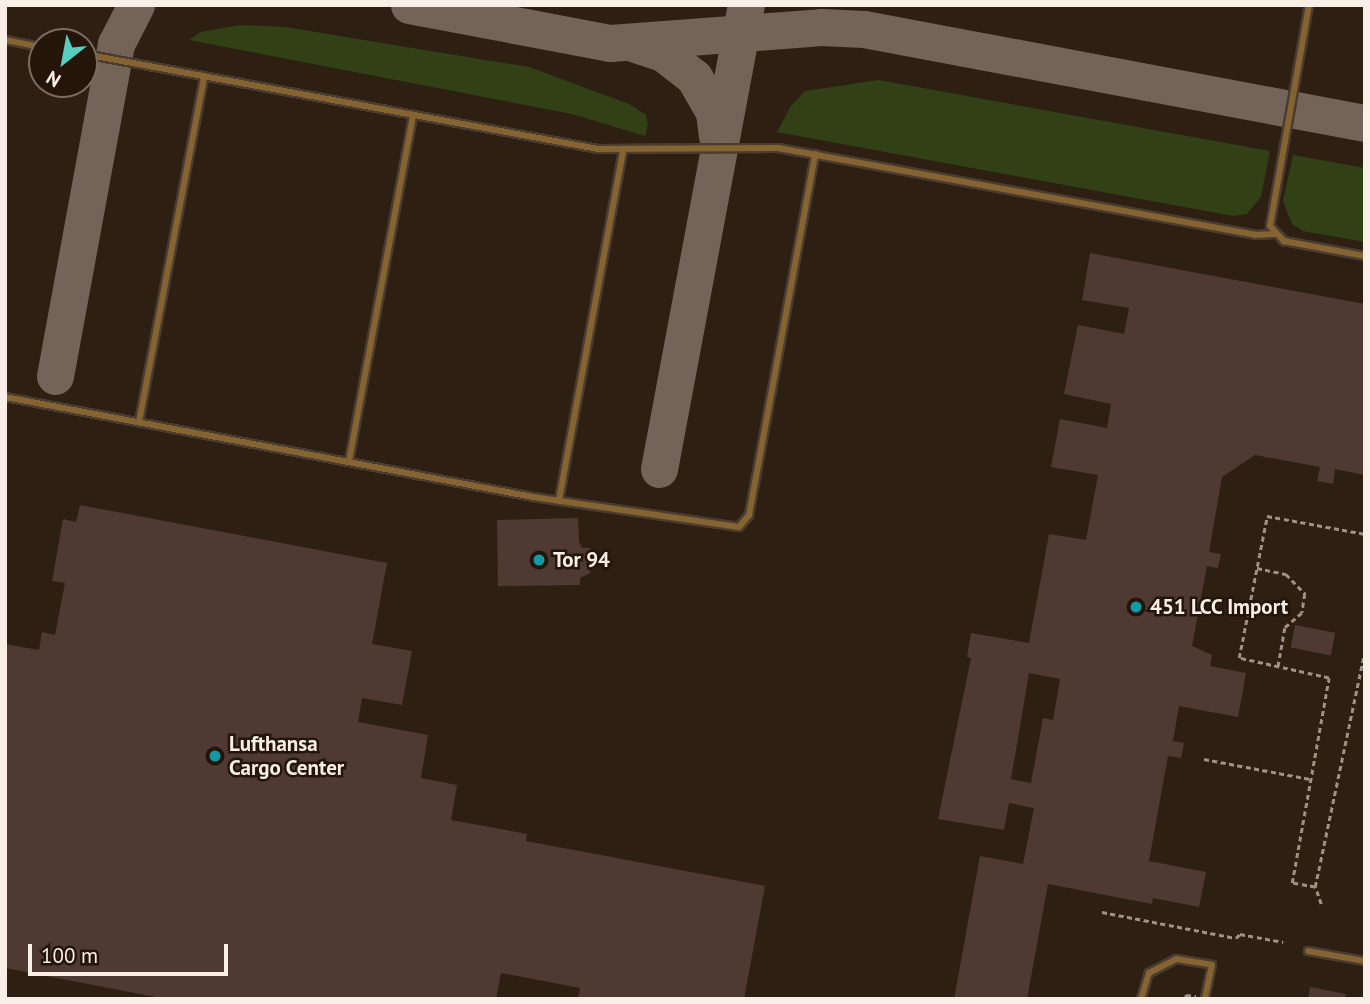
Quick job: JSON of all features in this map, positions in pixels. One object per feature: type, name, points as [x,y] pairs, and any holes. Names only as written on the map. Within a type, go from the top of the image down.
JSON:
[{"type":"lane","points":[[1274,234],[1270,211],[1309,5]]},
{"type":"lane","points":[[5,40],[28,44]]},
{"type":"lane","points":[[98,57],[623,152],[778,148],[1255,235],[1274,234],[1284,241],[1365,256]]},
{"type":"lane","points":[[139,422],[204,77]]},
{"type":"lane","points":[[349,461],[413,115]]},
{"type":"lane","points":[[559,500],[623,152]]},
{"type":"lane","points":[[5,397],[559,500],[730,528],[745,522],[815,154]]},
{"type":"lane","points":[[1308,951],[1365,961]]},
{"type":"lane","points":[[1141,999],[1149,973],[1176,959],[1212,965],[1205,999]]},
{"type":"path","points":[[1315,887],[1292,883],[1329,678],[1239,658],[1267,516],[1365,534]]},
{"type":"path","points":[[1257,568],[1286,574],[1305,594],[1302,614],[1285,628],[1278,668]]},
{"type":"path","points":[[1321,904],[1315,887],[1365,649]]},
{"type":"path","points":[[1205,759],[1310,779]]},
{"type":"path","points":[[1102,912],[1236,938],[1240,934],[1283,942]]},
{"type":"green space","points":[[240,25],[285,27],[529,67],[629,104],[646,115],[648,124],[645,136],[572,114],[189,40],[201,32]]},
{"type":"green space","points":[[879,80],[1270,151],[1261,197],[1247,214],[1233,216],[777,132],[791,106],[805,91]]},
{"type":"green space","points":[[1293,155],[1365,168],[1365,242],[1303,231],[1292,224],[1283,201]]},
{"type":"building","name":"451 LCC Import","points":[[1090,253],[1365,304],[1365,475],[1335,469],[1333,484],[1317,481],[1320,467],[1255,455],[1222,477],[1209,552],[1221,554],[1218,568],[1207,566],[1192,646],[1212,655],[1210,666],[1246,673],[1238,717],[1179,706],[1173,741],[1184,743],[1182,754],[1181,758],[1168,756],[1149,861],[1206,872],[1199,907],[1153,898],[1152,904],[1048,884],[1027,999],[954,999],[980,856],[1023,864],[1034,808],[1009,803],[1004,830],[938,819],[971,658],[967,657],[971,633],[1029,643],[1049,534],[1086,540],[1098,475],[1051,467],[1060,419],[1107,428],[1111,404],[1064,394],[1078,325],[1124,334],[1129,308],[1082,300]],"holes":[[[1029,673],[1060,679],[1053,720],[1043,718],[1031,783],[1011,779]]]},
{"type":"building","name":"Lufthansa Cargo Center","points":[[80,505],[387,563],[372,644],[412,651],[402,705],[362,698],[358,722],[428,735],[421,778],[457,785],[451,820],[527,834],[526,841],[765,886],[744,999],[578,999],[580,988],[501,973],[496,999],[166,999],[5,968],[5,644],[39,650],[42,632],[55,635],[65,583],[52,581],[63,519],[76,522]]},
{"type":"building","name":"Tor 94","points":[[578,518],[579,542],[582,548],[590,548],[590,573],[580,578],[580,585],[498,586],[497,520]]},
{"type":"building","points":[[1295,625],[1335,633],[1331,655],[1291,648]]},
{"type":"building","points":[[1310,987],[1346,994],[1345,999],[1308,999]]},
{"type":"taxiway","points":[[55,376],[116,44],[136,5]]},
{"type":"taxiway","points":[[409,5],[610,43],[821,27],[864,29],[1365,123]]},
{"type":"taxiway","points":[[659,469],[746,5]]},
{"type":"taxiway","points":[[635,44],[663,53],[694,77],[714,112],[717,136]]},
{"type":"place","name":"Tor 94","points":[[539,560]]},
{"type":"place","name":"451 LCC Import","points":[[1136,607]]},
{"type":"place","name":"Lufthansa Cargo Center","points":[[215,756]]}]
